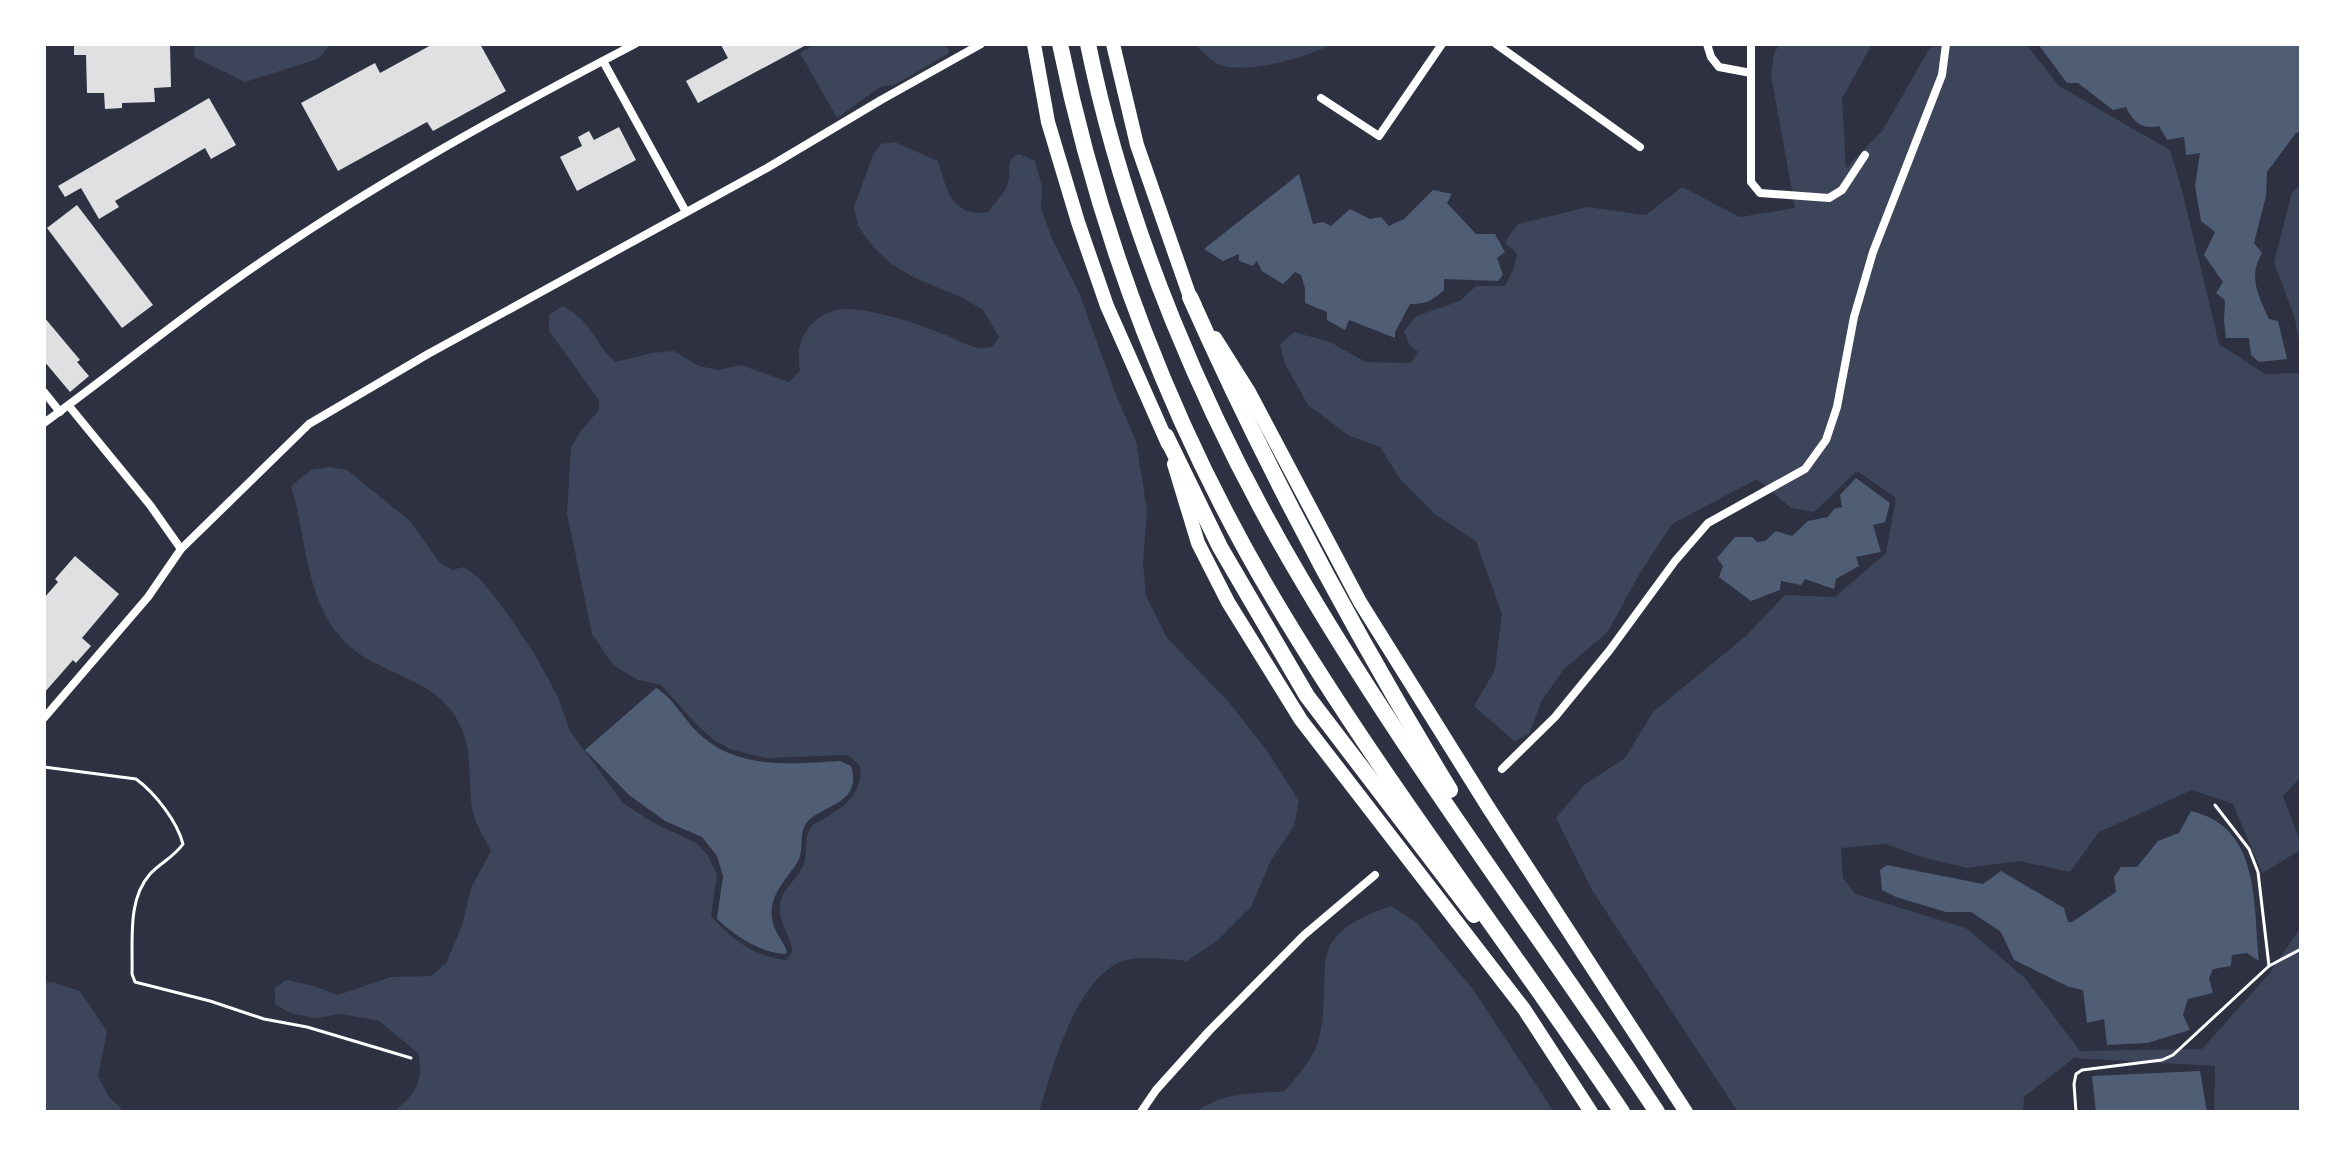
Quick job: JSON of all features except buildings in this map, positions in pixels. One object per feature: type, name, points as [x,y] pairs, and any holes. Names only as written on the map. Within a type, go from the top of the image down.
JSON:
[{"type":"highway","points":[[1034,44],[1048,122],[1107,306],[1138,380],[1220,547],[1307,696],[1408,832],[1579,1048]]},
{"type":"highway","points":[[1060,44],[1096,191],[1132,299],[1173,400],[1219,499],[1274,600],[1339,703],[1622,1112]]},
{"type":"highway","points":[[1088,44],[1122,178],[1155,271],[1202,385],[1247,482],[1302,581],[1365,683],[1657,1112]]},
{"type":"highway","points":[[1113,44],[1137,145],[1190,297],[1232,393],[1386,685],[1602,1030]]},
{"type":"highway","points":[[1190,297],[1249,392],[1360,602],[1686,1112]]},
{"type":"highway","points":[[1166,436],[1198,543],[1228,602],[1301,720],[1524,1009],[1591,1112]]},
{"type":"street","points":[[44,423],[238,278],[340,210],[446,145],[635,44]]},
{"type":"street","points":[[44,718],[148,597],[181,549],[309,424],[981,44]]},
{"type":"street","points":[[1321,98],[1379,136],[1442,44]]},
{"type":"street","points":[[1496,44],[1640,147]]},
{"type":"street","points":[[1707,44],[1711,57],[1719,67],[1751,73]]},
{"type":"street","points":[[1751,44],[1751,182],[1760,193],[1829,198],[1842,190],[1865,155]]},
{"type":"street","points":[[1502,769],[1555,717],[1708,523],[1805,469],[1826,440],[1837,407],[1854,317],[1873,252],[1942,75],[1946,44]]},
{"type":"street","points":[[603,61],[686,212]]},
{"type":"street","points":[[44,392],[60,412]]},
{"type":"street","points":[[69,406],[142,494],[181,549]]},
{"type":"street","points":[[1141,1112],[1156,1090],[1209,1031],[1304,935],[1375,875]]},
{"type":"path","points":[[44,767],[136,779],[146,786],[180,832],[183,844],[173,857],[148,877],[135,899],[132,974],[135,982],[411,1058]]},
{"type":"path","points":[[2215,805],[2249,849],[2258,872],[2269,966]]},
{"type":"path","points":[[2076,1112],[2076,1074],[2082,1070],[2162,1060],[2173,1055],[2269,966],[2301,949]]},
{"type":"shaded area","points":[[195,44],[331,44],[318,59],[245,82],[194,57]]},
{"type":"shaded area","points":[[815,44],[945,44],[949,51],[894,85],[880,87],[837,118],[800,53]]},
{"type":"shaded area","points":[[1194,44],[1333,44],[1292,59],[1244,68],[1218,64]]},
{"type":"shaded area","points":[[1780,44],[1872,44],[1842,99],[1846,168],[1883,130],[1929,49],[1939,44],[2026,44],[2059,86],[2170,150],[2219,344],[2265,374],[2301,373],[2301,777],[2283,796],[2301,850],[2262,873],[2233,804],[2192,790],[2099,832],[2070,872],[2019,861],[1967,868],[1885,844],[1841,848],[1843,878],[1855,894],[1966,928],[2025,978],[2080,1051],[2202,1049],[2269,974],[2301,927],[2301,1112],[2214,1112],[2215,1066],[2074,1058],[2024,1097],[2023,1112],[1738,1112],[1592,890],[1556,818],[1584,785],[1625,758],[1653,712],[1746,636],[1785,595],[1835,597],[1886,553],[1896,498],[1857,471],[1814,512],[1791,508],[1757,479],[1672,524],[1607,633],[1564,669],[1542,700],[1529,734],[1514,741],[1474,706],[1495,670],[1502,614],[1476,541],[1436,515],[1401,480],[1380,447],[1348,435],[1308,405],[1285,364],[1280,345],[1294,332],[1330,342],[1366,362],[1411,363],[1418,352],[1409,344],[1404,331],[1416,316],[1460,301],[1476,286],[1505,286],[1517,254],[1505,242],[1518,224],[1587,207],[1646,215],[1682,187],[1740,217],[1795,208],[1771,75],[1774,53]]},
{"type":"shaded area","points":[[2038,44],[2301,44],[2301,131],[2296,133],[2267,172],[2266,196],[2254,243],[2262,253],[2255,278],[2258,294],[2269,319],[2278,321],[2287,359],[2259,362],[2251,355],[2249,338],[2226,338],[2225,300],[2216,293],[2223,282],[2204,255],[2215,232],[2201,221],[2195,186],[2200,153],[2186,155],[2184,137],[2167,140],[2159,126],[2139,124],[2126,107],[2113,110],[2078,83],[2067,83]]},
{"type":"shaded area","points":[[895,142],[938,161],[952,199],[958,206],[976,213],[988,212],[1002,194],[1008,183],[1010,162],[1014,156],[1019,154],[1035,161],[1042,187],[1041,208],[1052,239],[1080,295],[1136,441],[1147,510],[1143,563],[1146,596],[1167,638],[1227,700],[1268,752],[1299,801],[1294,826],[1271,860],[1251,907],[1218,940],[1187,961],[1129,959],[1114,965],[1099,977],[1066,1032],[1039,1112],[393,1112],[413,1093],[419,1080],[418,1053],[379,1021],[341,1014],[317,1018],[290,1013],[275,1004],[275,988],[286,980],[338,995],[391,977],[431,976],[446,963],[462,926],[471,888],[491,851],[473,813],[468,750],[460,725],[444,702],[434,694],[361,655],[342,639],[329,620],[311,578],[291,486],[311,470],[329,467],[347,470],[410,521],[440,563],[452,570],[464,567],[480,579],[535,655],[558,697],[570,731],[623,803],[654,823],[696,843],[707,854],[717,874],[711,916],[744,946],[786,960],[792,948],[781,918],[782,897],[803,866],[810,829],[843,806],[853,795],[859,782],[860,766],[848,755],[765,758],[730,749],[698,726],[661,685],[638,680],[613,665],[592,634],[567,513],[571,447],[598,411],[599,400],[549,331],[549,315],[562,306],[571,311],[615,362],[674,351],[699,366],[718,370],[741,365],[789,382],[800,371],[799,350],[805,332],[815,321],[839,309],[881,314],[922,326],[974,347],[992,347],[999,337],[983,310],[891,264],[873,247],[858,226],[854,207],[873,155],[881,144]]},
{"type":"shaded area","points":[[1299,174],[1313,224],[1323,222],[1331,226],[1350,209],[1370,219],[1381,217],[1389,226],[1404,219],[1433,190],[1452,194],[1447,203],[1476,234],[1495,234],[1505,252],[1497,258],[1503,275],[1498,281],[1444,279],[1444,290],[1436,297],[1410,304],[1395,332],[1395,338],[1349,320],[1345,330],[1327,320],[1327,312],[1305,303],[1301,275],[1295,272],[1283,284],[1262,271],[1257,261],[1253,266],[1239,261],[1239,254],[1223,261],[1204,249]]},
{"type":"shaded area","points":[[2301,185],[2301,353],[2295,319],[2274,262],[2292,192]]},
{"type":"shaded area","points":[[1856,478],[1890,503],[1885,522],[1873,525],[1881,552],[1856,557],[1859,566],[1836,579],[1834,589],[1805,579],[1801,585],[1781,581],[1780,590],[1751,601],[1719,577],[1723,566],[1717,558],[1735,537],[1752,537],[1757,542],[1765,541],[1776,531],[1792,536],[1808,521],[1828,517],[1834,509],[1842,507],[1840,495]]},
{"type":"shaded area","points":[[656,688],[698,733],[730,753],[765,762],[840,761],[851,766],[851,789],[845,797],[805,825],[800,857],[774,900],[772,918],[787,952],[785,954],[748,942],[717,919],[723,876],[717,856],[702,837],[665,821],[629,795],[585,750]]},
{"type":"shaded area","points":[[2191,811],[2214,820],[2230,833],[2242,850],[2253,893],[2259,961],[2247,953],[2232,955],[2231,966],[2213,969],[2209,978],[2213,993],[2188,999],[2183,1015],[2190,1030],[2147,1043],[2107,1045],[2104,1019],[2087,1023],[2083,990],[2069,987],[2014,960],[2001,932],[1971,912],[1946,912],[1882,890],[1880,870],[1887,865],[1983,884],[2001,871],[2064,908],[2068,922],[2072,922],[2116,892],[2114,877],[2121,867],[2137,867],[2158,841],[2179,833]]},
{"type":"shaded area","points":[[1391,906],[1416,922],[1472,988],[1554,1112],[1196,1112],[1228,1097],[1285,1091],[1317,1046],[1323,1013],[1326,957],[1332,943],[1343,930],[1362,918]]},
{"type":"shaded area","points":[[52,982],[80,991],[107,1031],[98,1076],[109,1097],[125,1112],[44,1112],[44,983]]},
{"type":"shaded area","points":[[2200,1071],[2207,1112],[2096,1112],[2092,1076]]}]
